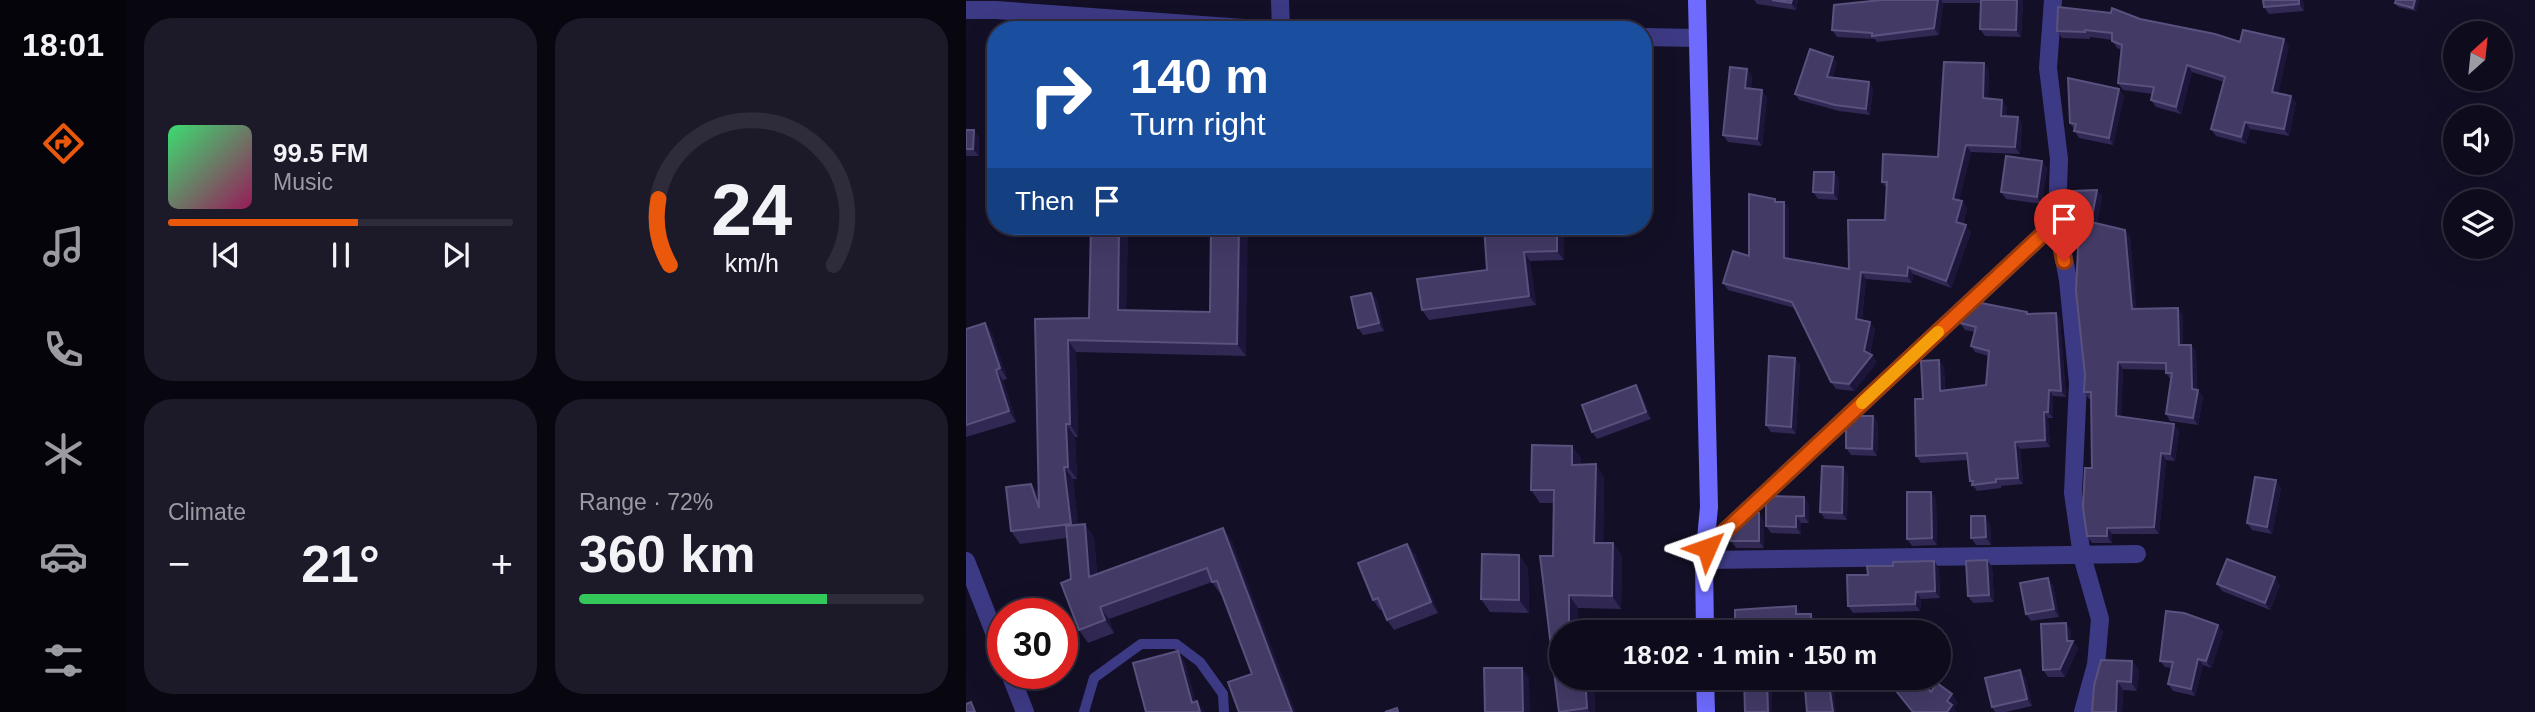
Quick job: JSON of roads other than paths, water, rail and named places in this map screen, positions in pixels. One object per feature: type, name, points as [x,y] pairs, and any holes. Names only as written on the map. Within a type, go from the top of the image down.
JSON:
[{"type":"main road","points":[[1697,0],[1709,507],[1705,554],[1705,620]]},
{"type":"main road","points":[[1705,690],[1706,712]]},
{"type":"street","points":[[1280,0],[1281,21]]},
{"type":"street","points":[[2053,0],[2049,68],[2059,159],[2057,221],[2067,280],[2078,383],[2073,494],[2082,556],[2100,619],[2096,665],[2083,712]]},
{"type":"street","points":[[966,10],[1148,21]]},
{"type":"street","points":[[1652,37],[1697,38]]},
{"type":"street","points":[[1705,554],[2057,221]]},
{"type":"street","points":[[1705,554],[2137,554]]},
{"type":"street","points":[[967,565],[987,615]]},
{"type":"street","points":[[1016,689],[1026,712]]},
{"type":"lane","points":[[1084,712],[1094,678],[1141,644],[1176,644],[1200,662],[1223,694],[1224,712]]}]
